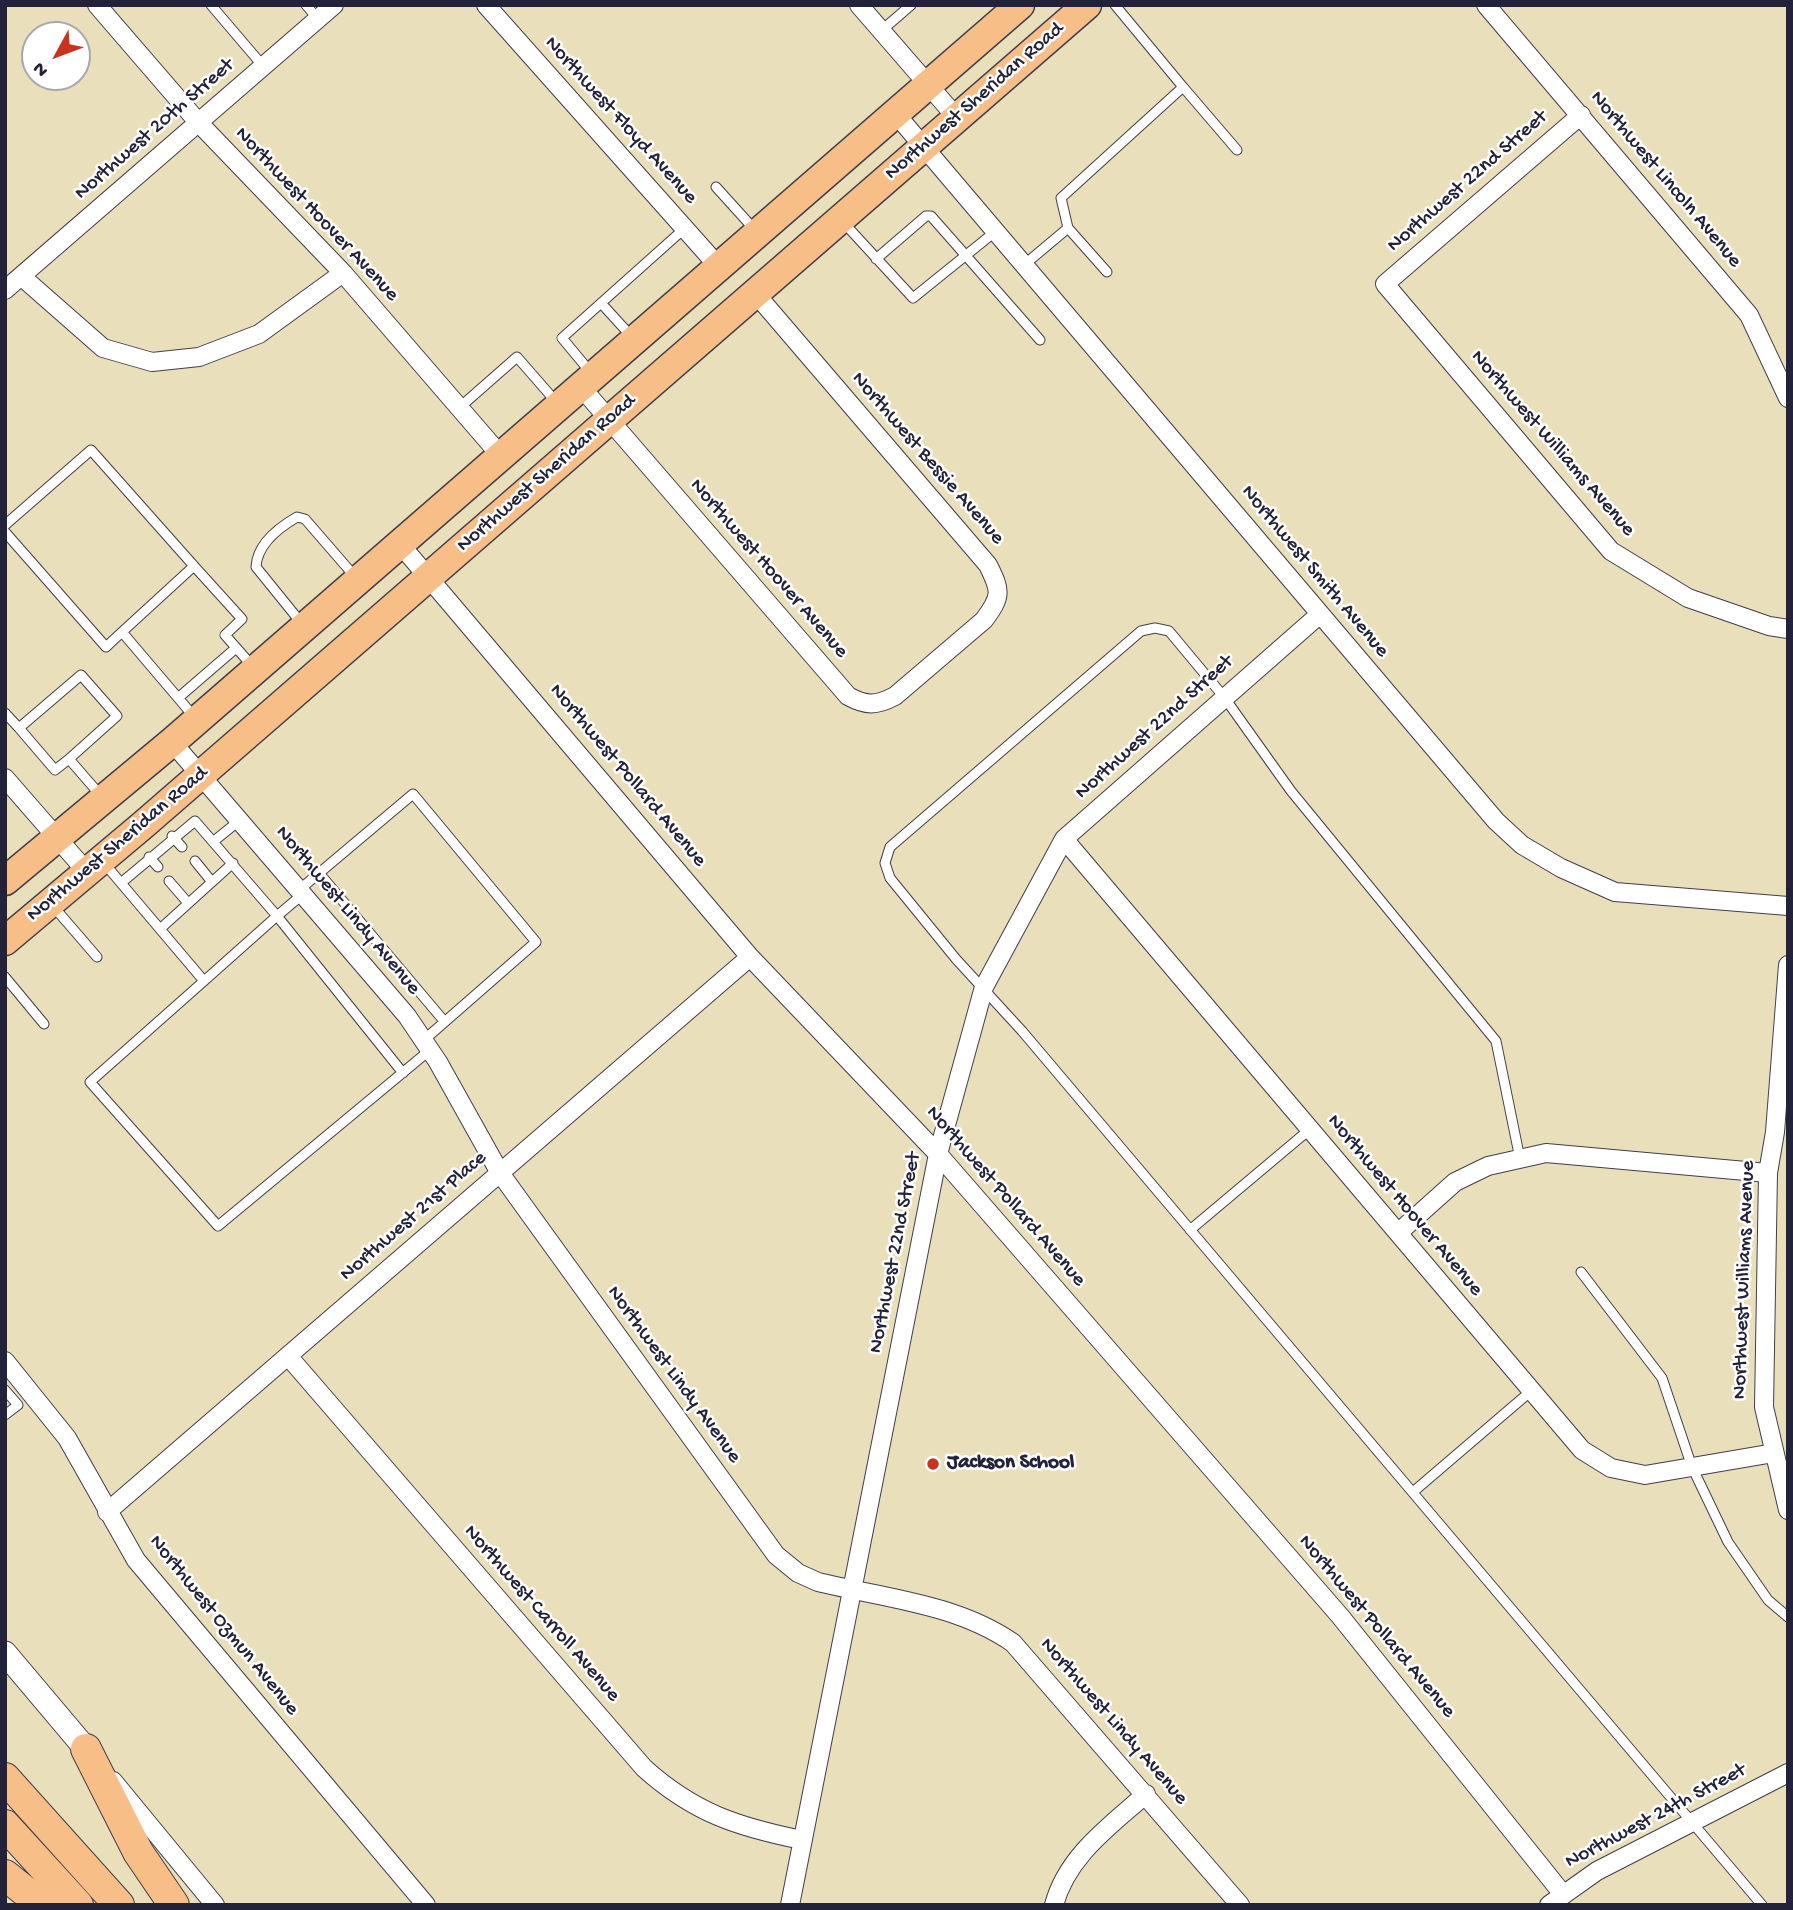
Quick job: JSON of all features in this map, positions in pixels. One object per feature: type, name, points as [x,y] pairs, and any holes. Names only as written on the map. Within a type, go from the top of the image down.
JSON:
[{"type":"highway","points":[[86,1749],[138,1852],[174,1905]]},
{"type":"highway","points":[[5,1778],[119,1905]]},
{"type":"highway","points":[[5,1825],[78,1905]]},
{"type":"highway","points":[[5,1875],[42,1905]]},
{"type":"main road","name":"Northwest Sheridan Road","points":[[5,881],[172,742],[1020,5]]},
{"type":"main road","name":"Northwest Sheridan Road","points":[[5,941],[147,821],[1087,5]]},
{"type":"street","name":"Northwest Hoover Avenue","points":[[97,5],[198,122],[343,273],[501,456]]},
{"type":"street","name":"Northwest 20th Street","points":[[5,290],[334,5]]},
{"type":"street","name":"Northwest Floyd Avenue","points":[[486,5],[719,267]]},
{"type":"street","points":[[859,5],[957,118]]},
{"type":"street","name":"Northwest Lincoln Avenue","points":[[1486,5],[1749,315],[1788,398]]},
{"type":"street","name":"Northwest Smith Avenue","points":[[895,113],[1319,615],[1496,821],[1522,845],[1561,868],[1615,892],[1788,906]]},
{"type":"street","name":"Northwest 22nd Street","points":[[1385,284],[1581,116]]},
{"type":"street","points":[[21,276],[103,348],[152,362],[199,357],[259,334],[343,273]]},
{"type":"street","name":"Northwest Williams Avenue","points":[[1385,284],[1611,551],[1688,598],[1769,626],[1788,628]]},
{"type":"street","name":"Northwest Bessie Avenue","points":[[755,293],[988,565],[999,588],[996,604],[984,620],[942,657]]},
{"type":"street","name":"Northwest Hoover Avenue","points":[[587,381],[609,420],[848,696],[863,704],[878,705],[895,696],[942,657]]},
{"type":"street","name":"Northwest Pollard Avenue","points":[[400,544],[750,957],[938,1154],[1340,1616],[1555,1899]]},
{"type":"street","name":"Northwest 22nd Street","points":[[790,1905],[938,1154],[984,987],[1064,839],[1319,615]]},
{"type":"street","name":"Northwest Lindy Avenue","points":[[172,742],[301,892],[427,1045],[500,1173],[768,1545],[798,1573],[853,1590],[954,1613],[996,1631],[1013,1643],[1240,1905]]},
{"type":"street","points":[[5,778],[56,837],[93,865]]},
{"type":"street","name":"Northwest Hoover Avenue","points":[[1064,839],[1582,1450],[1611,1468],[1645,1475],[1774,1453]]},
{"type":"street","name":"Northwest 21st Place","points":[[107,1512],[750,957]]},
{"type":"street","name":"Northwest Williams Avenue","points":[[1788,965],[1781,1132],[1768,1173],[1763,1407],[1788,1510]]},
{"type":"street","points":[[1398,1233],[1455,1182],[1488,1166],[1546,1153],[1768,1173]]},
{"type":"street","name":"Northwest Carroll Avenue","points":[[288,1356],[644,1768],[666,1787],[707,1813],[754,1830],[802,1840]]},
{"type":"street","name":"Northwest Ozmun Avenue","points":[[5,1362],[67,1438],[136,1560],[426,1905]]},
{"type":"street","points":[[5,1653],[215,1905]]},
{"type":"street","name":"Northwest 24th Street","points":[[1555,1899],[1597,1871],[1788,1773]]},
{"type":"street","points":[[1054,1905],[1062,1884],[1085,1849],[1146,1794]]},
{"type":"lane","points":[[211,5],[263,66]]},
{"type":"lane","points":[[306,5],[318,19]]},
{"type":"lane","points":[[881,32],[911,5]]},
{"type":"lane","points":[[1115,5],[1237,150]]},
{"type":"lane","points":[[1107,272],[1068,228],[1060,198],[1183,87]]},
{"type":"lane","points":[[716,187],[758,233]]},
{"type":"lane","points":[[876,259],[926,216],[931,215],[1040,340]]},
{"type":"lane","points":[[841,219],[913,298],[996,230]]},
{"type":"lane","points":[[587,381],[562,338],[685,228]]},
{"type":"lane","points":[[1024,265],[1068,228]]},
{"type":"lane","points":[[601,303],[635,340]]},
{"type":"lane","points":[[459,408],[517,357],[559,406]]},
{"type":"lane","points":[[5,525],[92,450],[242,619],[225,635],[255,670]]},
{"type":"lane","points":[[305,626],[256,567],[256,555],[263,544],[284,524],[297,517],[305,519],[358,580]]},
{"type":"lane","points":[[5,532],[106,646],[194,566]]},
{"type":"lane","points":[[1520,1159],[1496,1041],[1291,791],[1224,696],[1168,631],[1155,628],[1142,631],[890,847],[885,863],[890,878],[956,959],[984,987],[1762,1905]]},
{"type":"lane","points":[[122,632],[197,720]]},
{"type":"lane","points":[[178,698],[236,648]]},
{"type":"lane","points":[[5,713],[55,770],[117,716],[81,675],[19,728]]},
{"type":"lane","points":[[69,758],[103,799]]},
{"type":"lane","points":[[413,794],[536,942],[444,1021],[403,1073],[218,1226],[90,1082],[277,916],[319,873],[413,794]]},
{"type":"lane","points":[[214,841],[240,820]]},
{"type":"lane","points":[[147,821],[182,847]]},
{"type":"lane","points":[[121,883],[170,839],[195,821],[277,916],[403,1073]]},
{"type":"lane","points":[[149,857],[158,867]]},
{"type":"lane","points":[[195,861],[212,882]]},
{"type":"lane","points":[[160,929],[233,863]]},
{"type":"lane","points":[[93,865],[121,883],[204,981]]},
{"type":"lane","points":[[319,873],[444,1021]]},
{"type":"lane","points":[[169,881],[188,902]]},
{"type":"lane","points":[[50,902],[97,957]]},
{"type":"lane","points":[[5,977],[44,1024]]},
{"type":"lane","points":[[1190,1230],[1309,1130]]},
{"type":"lane","points":[[1581,1272],[1662,1378],[1692,1466],[1728,1542],[1768,1600],[1788,1617]]},
{"type":"lane","points":[[5,1390],[18,1405]]},
{"type":"lane","points":[[1413,1492],[1531,1391]]},
{"type":"lane","points":[[5,1415],[31,1392]]},
{"type":"place","name":"Jackson School","points":[[933,1464]]}]
